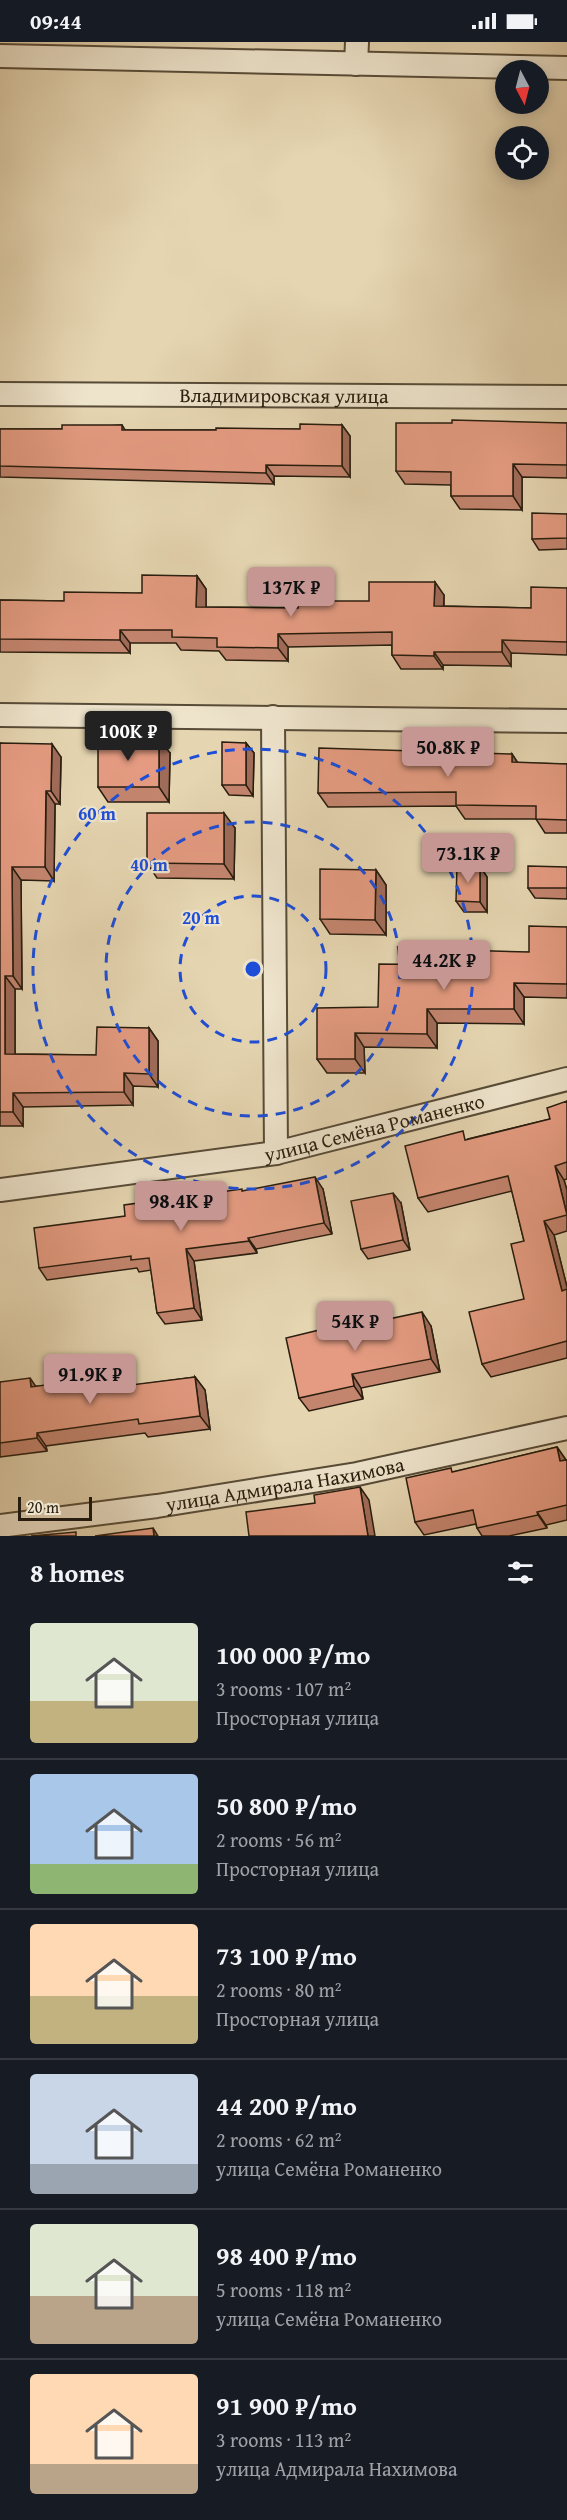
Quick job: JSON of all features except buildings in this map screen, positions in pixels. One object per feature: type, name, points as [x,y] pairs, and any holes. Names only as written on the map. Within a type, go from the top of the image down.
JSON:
[{"type":"street","points":[[0,56],[356,53],[567,68]]},
{"type":"street","name":"Владимировская улица","points":[[0,394],[567,397]]},
{"type":"street","points":[[0,715],[567,721]]},
{"type":"street","points":[[273,717],[276,1153]]},
{"type":"street","name":"улица Семёна Романенко","points":[[0,1190],[276,1153],[567,1079]]},
{"type":"street","name":"улица Адмирала Нахимова","points":[[0,1526],[158,1506],[357,1474],[567,1428]]}]
